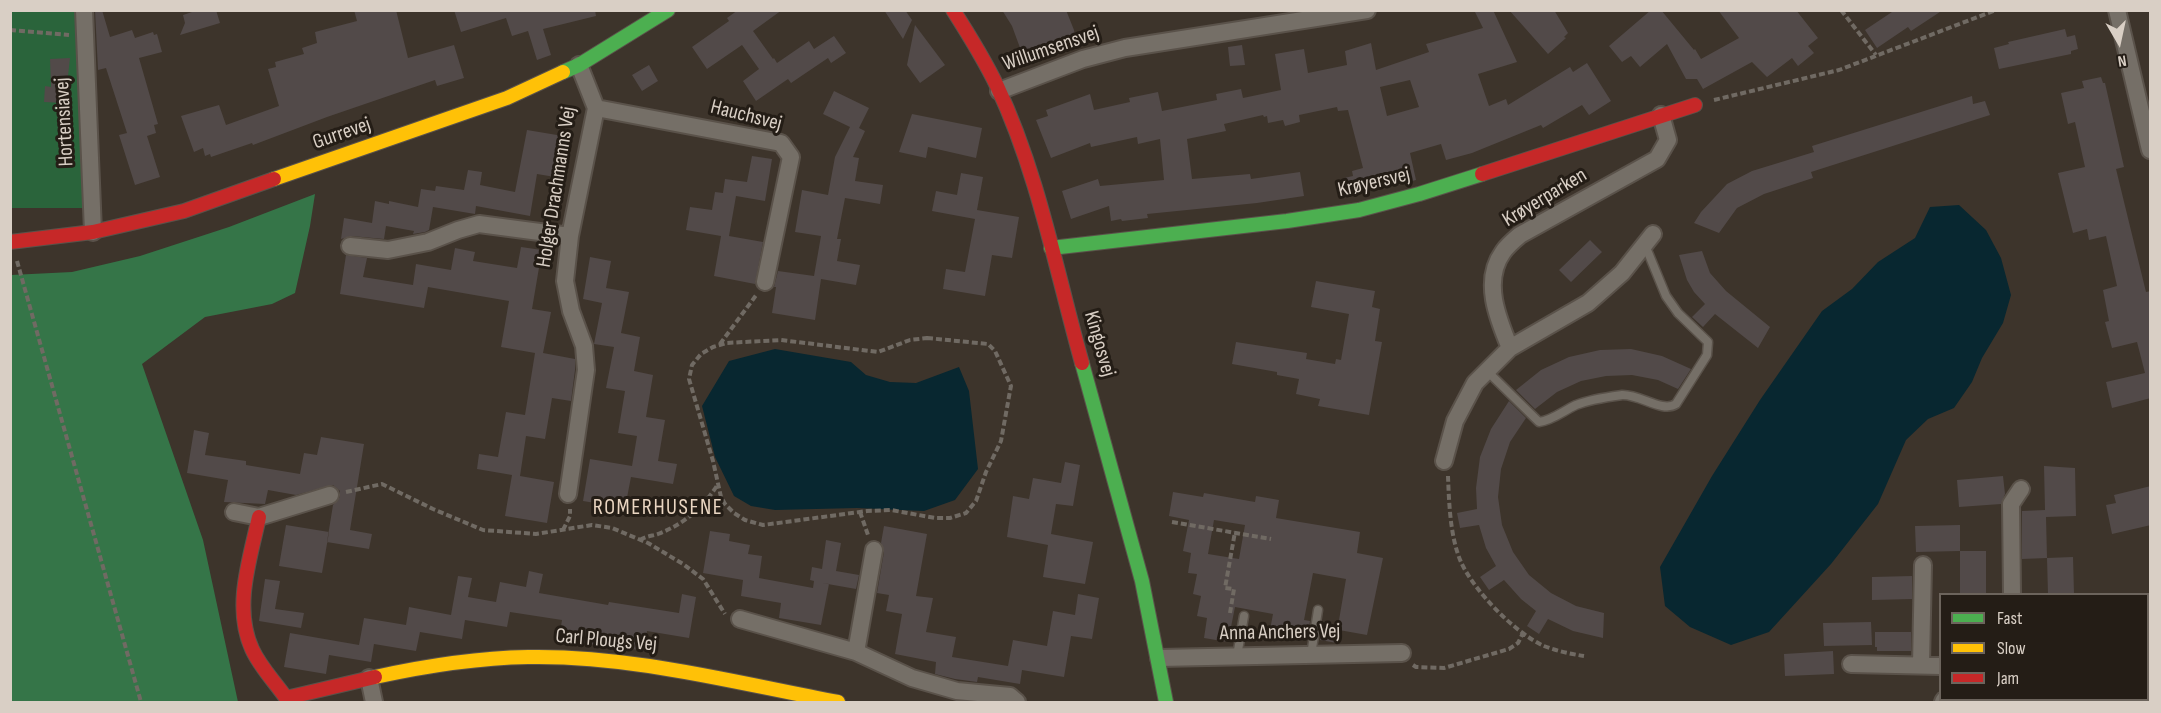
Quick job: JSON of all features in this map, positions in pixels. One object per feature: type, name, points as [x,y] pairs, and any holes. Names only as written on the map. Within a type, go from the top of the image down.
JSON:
[{"type":"street","name":"Hortensiavej","points":[[84,10],[93,232]]},
{"type":"street","name":"Gurrevej","points":[[11,242],[93,232],[184,211],[507,98],[579,65],[668,10]]},
{"type":"street","name":"Kingosvej","points":[[953,10],[966,29],[999,91],[1030,170],[1139,566],[1166,702]]},
{"type":"street","name":"Willumsensvej","points":[[999,91],[1083,58],[1125,48],[1367,10]]},
{"type":"street","points":[[2117,10],[2151,150]]},
{"type":"street","name":"Holger Drachmanns Vej","points":[[568,494],[586,370],[585,346],[570,311],[565,281],[570,236],[596,108],[579,65]]},
{"type":"street","name":"Krøyersvej","points":[[1051,248],[1287,221],[1359,210],[1419,194],[1695,105]]},
{"type":"street","name":"Hauchsvej","points":[[596,108],[781,143],[791,157],[765,282]]},
{"type":"street","name":"Krøyerparken","points":[[1510,348],[1493,298],[1495,274],[1502,253],[1520,235],[1657,159],[1668,140],[1661,115]]},
{"type":"street","points":[[350,246],[388,250],[428,242],[479,224],[570,236]]},
{"type":"street","points":[[1444,461],[1455,421],[1475,383],[1510,348],[1588,303],[1622,273],[1649,240]]},
{"type":"street","points":[[2012,593],[2011,504],[2021,489]]},
{"type":"street","points":[[234,512],[259,517],[330,495]]},
{"type":"street","name":"Carl Plougs Vej","points":[[259,517],[242,605],[244,627],[252,650],[286,698],[442,663],[503,658],[562,658],[648,666],[838,702]]},
{"type":"street","points":[[856,652],[874,550]]},
{"type":"street","points":[[1921,665],[1923,565]]},
{"type":"street","points":[[740,619],[856,652],[912,678],[957,691],[1010,696],[1017,702]]},
{"type":"street","name":"Anna Anchers Vej","points":[[1159,658],[1402,653]]},
{"type":"street","points":[[1851,664],[1939,666]]},
{"type":"street","points":[[369,678],[374,702]]},
{"type":"lane","points":[[1487,371],[1539,422],[1548,421],[1579,404],[1603,397],[1628,395],[1662,406],[1671,407],[1676,404],[1707,355],[1708,342],[1678,313],[1666,296],[1649,240]]},
{"type":"lane","points":[[1311,655],[1318,609]]},
{"type":"lane","points":[[1237,656],[1244,616]]},
{"type":"path","points":[[1841,10],[1876,56]]},
{"type":"path","points":[[1695,105],[1839,70],[1996,10]]},
{"type":"path","points":[[10,30],[84,37]]},
{"type":"path","points":[[11,242],[141,702]]},
{"type":"path","points":[[720,344],[748,307]]},
{"type":"path","points":[[931,338],[984,342],[991,346],[1011,386],[1001,441],[976,501],[960,516],[929,518],[891,510],[757,525],[734,513],[722,499],[718,484],[689,379],[694,360],[720,344],[747,340],[781,340],[878,352],[913,340],[931,338]]},
{"type":"path","points":[[1444,461],[1448,471],[1449,512],[1461,561],[1483,596],[1523,633],[1542,645],[1584,656]]},
{"type":"path","points":[[330,495],[382,484],[483,530],[536,534],[592,525],[612,528],[640,540],[683,564],[703,579],[726,616],[740,619]]},
{"type":"path","points":[[640,540],[680,524],[692,516],[718,484]]},
{"type":"path","points":[[707,500],[722,499]]},
{"type":"path","points":[[860,512],[874,550]]},
{"type":"path","points":[[1172,522],[1271,539]]},
{"type":"path","points":[[1235,532],[1225,588],[1234,589],[1229,614],[1244,616]]},
{"type":"path","points":[[1402,653],[1416,668],[1444,668],[1509,649],[1518,643],[1523,633]]},
{"type":"green space","points":[[11,11],[93,11],[101,208],[11,208]]},
{"type":"green space","points":[[315,194],[295,293],[272,304],[205,317],[142,364],[203,540],[238,702],[11,702],[11,275],[72,272],[140,256],[229,227]]},
{"type":"water","points":[[1959,205],[1986,230],[2001,258],[2011,295],[2003,323],[1982,358],[1972,382],[1954,408],[1928,419],[1906,440],[1878,504],[1831,564],[1769,632],[1731,645],[1690,627],[1665,606],[1660,567],[1712,476],[1760,400],[1822,311],[1852,289],[1878,262],[1915,238],[1930,207]]},
{"type":"water","points":[[775,349],[851,362],[866,375],[890,382],[916,383],[959,367],[969,391],[978,469],[955,500],[924,511],[857,508],[775,510],[751,506],[734,496],[715,457],[702,406],[729,361]]},
{"type":"building","points":[[95,10],[102,10],[110,37],[132,30],[135,38],[153,32],[154,35],[157,34],[162,52],[139,58],[158,124],[154,125],[156,133],[147,136],[160,177],[135,185],[119,135],[127,133],[106,68],[98,70]]},
{"type":"building","points":[[198,10],[216,10],[220,23],[180,35],[185,23],[183,15]]},
{"type":"building","points":[[354,10],[396,10],[408,58],[454,45],[464,78],[437,86],[435,80],[253,145],[252,143],[211,157],[210,154],[205,156],[203,148],[194,152],[181,116],[219,105],[226,125],[279,106],[268,69],[276,67],[275,62],[304,54],[302,48],[317,43],[315,32],[357,21]]},
{"type":"building","points":[[454,10],[595,10],[596,16],[543,29],[551,55],[537,60],[528,31],[512,36],[506,18],[461,32]]},
{"type":"building","points":[[738,10],[782,10],[753,31],[777,63],[809,41],[814,49],[834,36],[846,53],[831,63],[828,58],[791,83],[788,79],[756,101],[743,81],[759,69],[742,45],[707,69],[692,47],[729,21],[727,18]]},
{"type":"building","points":[[884,10],[905,10],[912,20],[903,39]]},
{"type":"building","points":[[1002,10],[1066,10],[1074,30],[1077,47],[1054,54],[1052,48],[1040,53],[1038,49],[1023,56],[1012,26]]},
{"type":"building","points":[[1474,10],[1493,10],[1517,62],[1478,74],[1489,106],[1506,99],[1508,105],[1570,67],[1573,72],[1587,63],[1611,101],[1589,115],[1582,105],[1543,128],[1541,125],[1472,153],[1446,160],[1441,144],[1410,153],[1416,180],[1397,185],[1396,181],[1347,193],[1344,178],[1353,176],[1352,171],[1363,168],[1348,110],[1338,111],[1337,107],[1299,115],[1300,122],[1285,126],[1283,120],[1268,123],[1267,116],[1263,115],[1224,124],[1226,131],[1187,139],[1192,179],[1250,174],[1251,179],[1300,172],[1304,196],[1147,214],[1148,218],[1122,221],[1121,219],[1111,221],[1109,206],[1071,219],[1062,191],[1098,179],[1100,186],[1164,180],[1160,139],[1138,144],[1137,137],[1091,147],[1090,143],[1051,158],[1036,120],[1048,116],[1046,110],[1090,94],[1094,110],[1130,102],[1129,98],[1158,92],[1162,111],[1217,100],[1216,94],[1241,89],[1243,98],[1281,90],[1275,54],[1304,49],[1308,73],[1347,65],[1345,51],[1371,43],[1376,70],[1429,52],[1426,44],[1483,28]],"holes":[[[1410,80],[1419,107],[1387,116],[1380,87]]]},
{"type":"building","points":[[1509,10],[1554,10],[1568,33],[1564,37],[1566,38],[1548,54]]},
{"type":"building","points":[[1651,10],[1661,10],[1701,59],[1739,38],[1718,10],[1796,10],[1818,38],[1808,46],[1814,53],[1798,66],[1792,58],[1767,77],[1752,62],[1703,89],[1697,79],[1686,79],[1667,44],[1640,67],[1631,56],[1622,62],[1609,46]]},
{"type":"building","points":[[1895,10],[1943,10],[1911,31],[1908,27],[1877,48],[1865,30]]},
{"type":"building","points":[[915,25],[945,65],[920,83],[907,65]]},
{"type":"building","points":[[2065,29],[2067,37],[2075,35],[2078,49],[2071,51],[2071,54],[1999,69],[1994,48],[2009,44],[2008,42]]},
{"type":"building","points":[[1242,45],[1245,65],[1230,66],[1228,47]]},
{"type":"building","points":[[70,58],[65,103],[44,102],[45,86],[51,87],[50,59]]},
{"type":"building","points":[[649,65],[658,81],[642,91],[632,75]]},
{"type":"building","points":[[2101,77],[2105,83],[2124,167],[2116,169],[2146,292],[2151,291],[2151,398],[2112,408],[2106,382],[2145,373],[2137,342],[2112,348],[2105,322],[2109,321],[2103,290],[2117,286],[2106,236],[2089,240],[2087,229],[2073,233],[2058,173],[2085,167],[2075,122],[2068,124],[2061,93],[2084,88],[2082,81]]},
{"type":"building","points":[[834,91],[869,108],[859,128],[865,131],[853,157],[859,158],[855,181],[883,185],[880,204],[845,198],[837,239],[841,239],[837,261],[860,265],[856,285],[821,279],[815,320],[772,313],[778,271],[814,276],[821,236],[795,232],[802,190],[828,195],[835,157],[850,127],[823,114]]},
{"type":"building","points":[[1972,96],[1973,104],[1985,101],[1990,115],[1811,172],[1813,178],[1764,194],[1737,208],[1719,233],[1694,223],[1727,184],[1752,171],[1814,152],[1812,146]]},
{"type":"building","points":[[912,114],[982,128],[976,158],[928,147],[926,158],[899,152]]},
{"type":"building","points":[[527,130],[569,137],[561,178],[537,174],[530,216],[476,206],[475,214],[433,207],[429,230],[425,232],[413,234],[414,231],[386,226],[384,239],[351,236],[341,239],[344,218],[372,223],[375,201],[389,204],[389,201],[418,207],[421,189],[435,191],[436,186],[464,190],[468,170],[482,172],[480,185],[515,192]]},
{"type":"building","points":[[752,156],[772,159],[765,201],[736,196],[729,236],[763,242],[755,284],[714,276],[721,236],[686,230],[690,207],[712,210],[715,192],[723,193],[725,179],[747,182]]},
{"type":"building","points":[[961,173],[983,177],[977,210],[1019,217],[1012,258],[992,255],[985,296],[943,289],[946,269],[965,272],[975,219],[932,211],[936,191],[957,195]]},
{"type":"building","points":[[1590,240],[1602,252],[1571,282],[1559,270]]},
{"type":"building","points":[[521,247],[542,250],[532,309],[551,312],[543,353],[575,359],[571,401],[552,398],[545,439],[526,436],[520,476],[554,482],[547,523],[505,516],[512,475],[477,469],[479,454],[498,457],[506,412],[525,415],[535,353],[501,347],[509,301],[428,287],[424,308],[340,294],[346,255],[367,258],[363,277],[413,285],[416,264],[451,270],[455,248],[475,252],[473,261],[517,268]]},
{"type":"building","points":[[1702,251],[1710,273],[1726,291],[1770,327],[1758,348],[1715,314],[1703,327],[1692,317],[1705,304],[1687,280],[1679,255]]},
{"type":"building","points":[[590,257],[611,261],[606,288],[629,292],[621,333],[640,337],[634,371],[653,375],[646,417],[665,420],[658,461],[677,464],[673,484],[631,477],[625,508],[583,501],[590,459],[632,466],[637,436],[618,433],[625,391],[606,388],[614,347],[594,344],[602,303],[583,299]]},
{"type":"building","points":[[1316,281],[1375,291],[1372,307],[1380,309],[1375,341],[1382,342],[1369,415],[1318,406],[1320,399],[1296,394],[1299,379],[1277,375],[1277,372],[1232,364],[1236,342],[1307,353],[1306,359],[1335,364],[1336,359],[1341,360],[1349,314],[1311,307]]},
{"type":"building","points":[[1631,349],[1662,356],[1691,369],[1678,389],[1658,380],[1632,375],[1606,376],[1581,381],[1557,392],[1535,409],[1516,390],[1541,370],[1569,357],[1600,350]]},
{"type":"building","points":[[1509,401],[1526,418],[1510,442],[1501,469],[1498,497],[1502,525],[1513,552],[1529,575],[1551,593],[1576,606],[1604,613],[1603,638],[1573,631],[1548,619],[1539,634],[1527,626],[1536,611],[1521,599],[1504,580],[1489,590],[1480,577],[1496,566],[1486,548],[1479,525],[1460,528],[1457,513],[1477,509],[1476,488],[1480,457],[1491,429]]},
{"type":"building","points":[[194,430],[209,433],[205,455],[246,461],[246,465],[300,474],[304,453],[317,455],[321,437],[364,444],[350,530],[372,534],[369,549],[327,542],[333,505],[340,497],[340,491],[333,485],[296,495],[268,490],[265,504],[224,502],[228,480],[187,473]]},
{"type":"building","points":[[1065,462],[1080,465],[1073,506],[1056,504],[1051,534],[1093,542],[1085,584],[1043,577],[1048,545],[1007,537],[1013,496],[1029,499],[1033,478],[1061,483]]},
{"type":"building","points":[[2044,466],[2075,468],[2076,516],[2046,517],[2047,558],[2022,559],[2022,511],[2045,510]]},
{"type":"building","points":[[2003,476],[2005,494],[2001,504],[1959,507],[1957,480]]},
{"type":"building","points":[[2151,486],[2151,525],[2112,534],[2106,505],[2116,503],[2114,495]]},
{"type":"building","points":[[1173,492],[1203,497],[1204,493],[1255,502],[1256,496],[1279,500],[1276,518],[1360,532],[1357,553],[1383,558],[1367,635],[1339,630],[1337,643],[1320,640],[1322,623],[1338,626],[1346,579],[1313,573],[1304,620],[1310,621],[1307,638],[1302,637],[1301,641],[1269,635],[1273,614],[1235,607],[1228,642],[1204,638],[1207,618],[1197,616],[1201,596],[1193,594],[1197,574],[1188,573],[1191,553],[1183,551],[1189,520],[1169,516]],"holes":[[[1214,520],[1245,525],[1239,559],[1208,554]]]},
{"type":"building","points":[[286,525],[329,532],[322,573],[279,566]]},
{"type":"building","points":[[1960,525],[1960,551],[1916,552],[1915,526]]},
{"type":"building","points":[[884,526],[927,534],[916,596],[933,598],[926,632],[956,637],[952,657],[1008,666],[1013,640],[1047,646],[1053,611],[1075,615],[1078,594],[1099,598],[1092,639],[1071,636],[1064,677],[1022,670],[1020,684],[978,677],[977,682],[955,679],[935,674],[936,662],[895,654],[902,614],[886,611],[889,595],[877,593],[884,552],[881,543]]},
{"type":"building","points":[[710,531],[730,534],[729,541],[750,545],[748,554],[762,556],[759,578],[813,588],[814,581],[810,580],[812,567],[822,569],[826,540],[841,543],[836,571],[859,575],[856,589],[829,584],[821,625],[779,618],[781,603],[741,596],[743,580],[703,573]]},
{"type":"building","points":[[1960,551],[1986,551],[1986,593],[1960,593]]},
{"type":"building","points":[[2073,557],[2074,593],[2048,593],[2047,558]]},
{"type":"building","points":[[529,571],[543,574],[539,593],[608,605],[609,602],[679,613],[682,594],[696,597],[689,638],[647,631],[644,651],[602,644],[601,646],[559,639],[562,620],[510,612],[507,627],[465,620],[462,639],[420,632],[416,651],[374,644],[371,662],[329,655],[326,674],[284,667],[290,633],[359,645],[364,618],[406,625],[409,607],[451,615],[458,576],[472,578],[468,597],[496,602],[500,582],[526,587]]},
{"type":"building","points":[[1912,576],[1912,599],[1872,600],[1872,577]]},
{"type":"building","points":[[265,579],[280,581],[275,609],[304,613],[301,628],[259,621]]},
{"type":"building","points":[[1871,622],[1872,645],[1824,646],[1823,623]]},
{"type":"building","points":[[1875,632],[1911,632],[1911,651],[1877,651]]},
{"type":"building","points":[[1833,651],[1834,674],[1785,676],[1784,654]]},
{"type":"traffic: fast","points":[[563,72],[579,65],[668,10]]},
{"type":"traffic: fast","points":[[1051,248],[1287,221],[1359,210],[1482,174]]},
{"type":"traffic: fast","points":[[1082,363],[1142,581],[1166,702]]},
{"type":"traffic: slow","points":[[274,179],[507,98],[563,72]]},
{"type":"traffic: slow","points":[[375,677],[470,661],[528,657],[567,658],[645,665],[838,702]]},
{"type":"traffic: jam","points":[[953,10],[997,86],[1024,153],[1045,222],[1082,363]]},
{"type":"traffic: jam","points":[[1482,174],[1695,105]]},
{"type":"traffic: jam","points":[[10,242],[93,232],[184,211],[274,179]]},
{"type":"traffic: jam","points":[[259,517],[243,600],[246,633],[255,656],[263,668],[286,698],[375,677]]},
{"type":"district","name":"ROMERHUSENE","points":[[658,508]]}]
